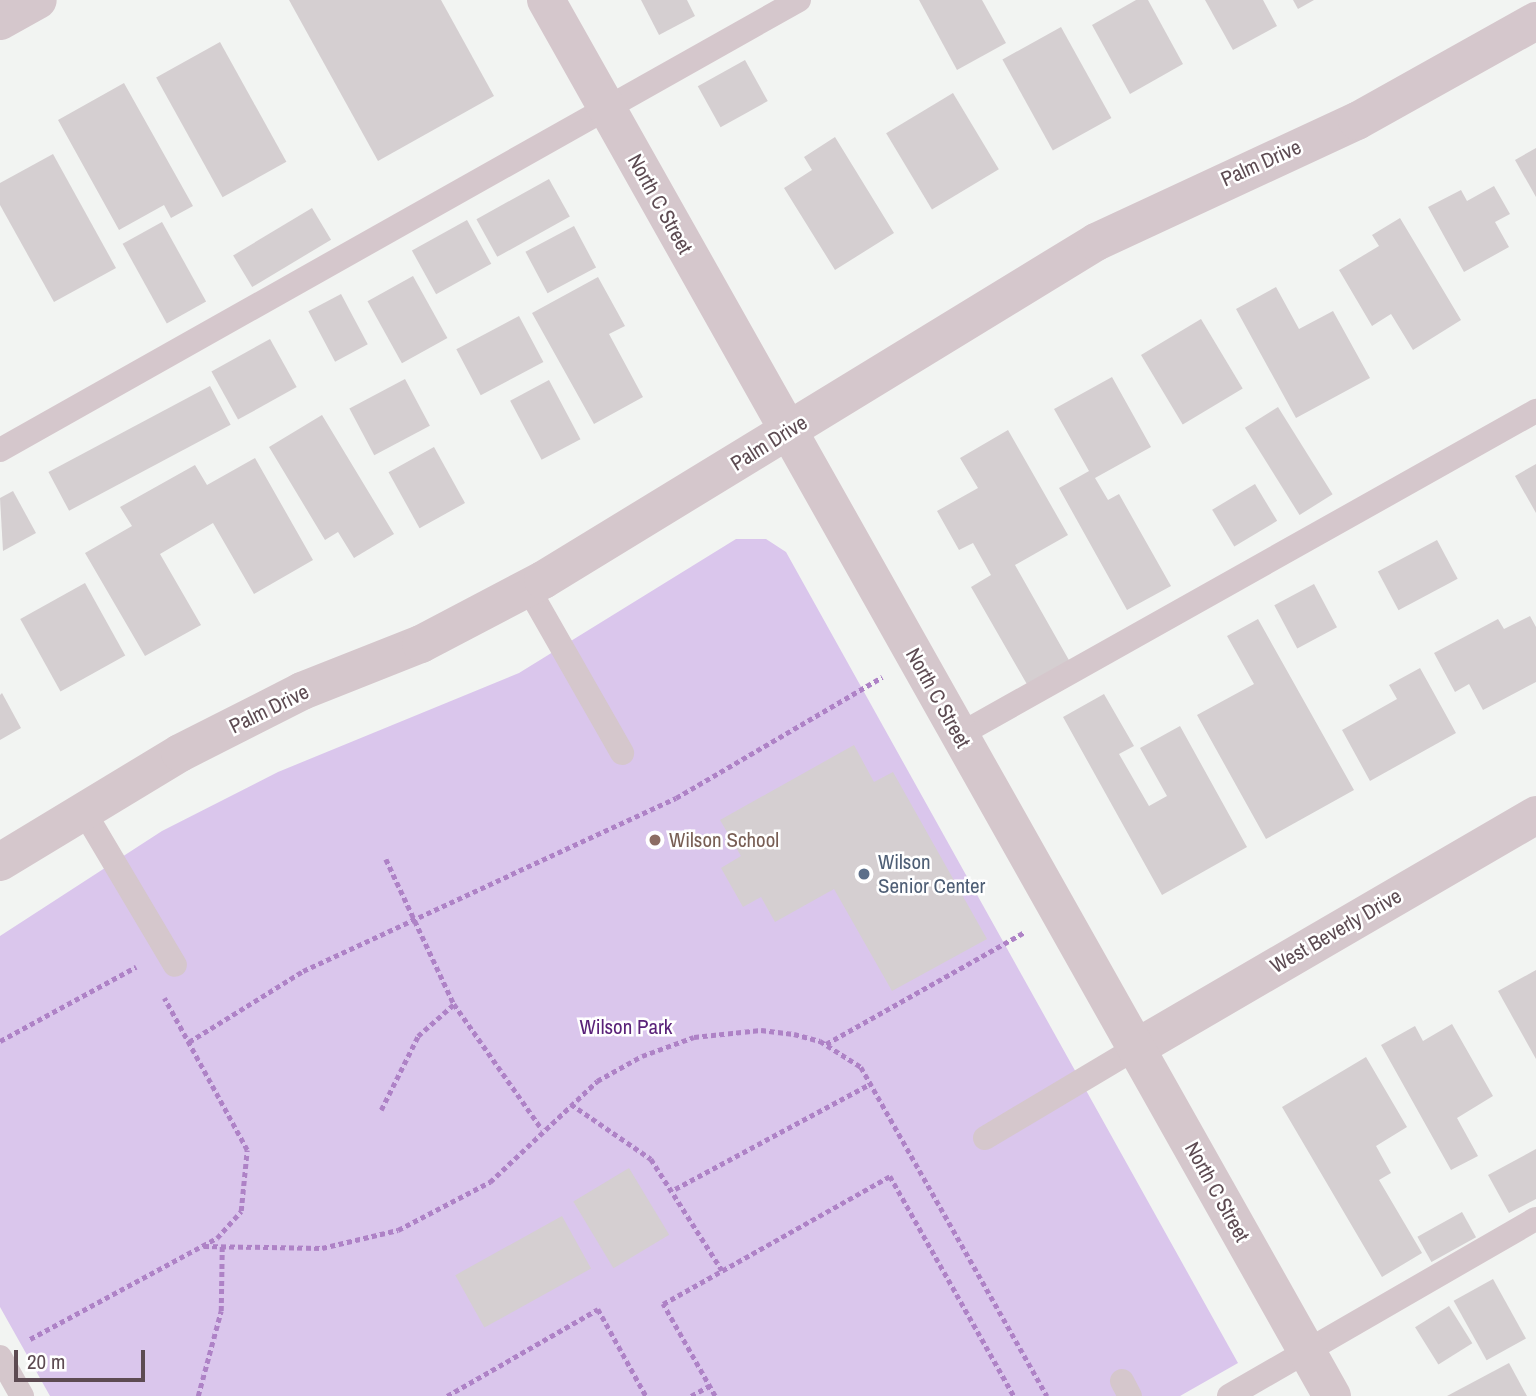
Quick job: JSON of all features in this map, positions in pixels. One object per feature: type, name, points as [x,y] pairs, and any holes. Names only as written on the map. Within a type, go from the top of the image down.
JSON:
[{"type":"street","points":[[0,21],[37,0]]},
{"type":"street","name":"North C Street","points":[[545,0],[1332,1396]]},
{"type":"street","name":"Palm Drive","points":[[0,862],[83,810],[302,691],[421,644],[528,588],[787,433],[1096,242],[1357,121],[1536,21]]},
{"type":"street","name":"West Beverly Drive","points":[[1136,1048],[1536,815]]},
{"type":"lane","points":[[0,450],[799,0]]},
{"type":"lane","points":[[959,735],[1536,411]]},
{"type":"lane","points":[[528,588],[622,753]]},
{"type":"lane","points":[[83,810],[175,965]]},
{"type":"lane","points":[[985,1138],[1136,1048]]},
{"type":"lane","points":[[1229,1396],[1536,1219]]},
{"type":"lane","points":[[0,1357],[22,1396]]},
{"type":"path","points":[[189,1042],[303,971],[676,798],[916,657]]},
{"type":"path","points":[[386,859],[411,920],[454,1004],[542,1130]]},
{"type":"path","points":[[826,1044],[1059,912]]},
{"type":"path","points":[[0,1041],[143,963]]},
{"type":"path","points":[[24,1342],[204,1246],[241,1211],[249,1166],[240,1131],[156,986]]},
{"type":"path","points":[[382,1110],[418,1036],[454,1004]]},
{"type":"path","points":[[204,1246],[321,1248],[398,1230],[490,1182],[571,1104],[642,1056],[694,1037],[761,1030],[826,1044],[861,1067],[1047,1396]]},
{"type":"path","points":[[675,1189],[872,1083]]},
{"type":"path","points":[[571,1104],[625,1138],[675,1189],[722,1270]]},
{"type":"path","points":[[715,1396],[663,1304],[890,1176],[1014,1396]]},
{"type":"path","points":[[198,1396],[221,1311],[222,1245]]},
{"type":"path","points":[[447,1396],[598,1309],[646,1396]]},
{"type":"path","points":[[691,1396],[709,1386]]},
{"type":"green space","name":"Wilson Park","points":[[736,539],[766,539],[786,552],[1238,1363],[1180,1396],[50,1396],[0,1307],[0,936],[162,831],[278,772],[519,673]]},
{"type":"building","points":[[289,0],[441,0],[494,96],[378,161]]},
{"type":"building","points":[[641,0],[687,0],[695,16],[659,35]]},
{"type":"building","points":[[919,0],[982,0],[1006,43],[957,70]]},
{"type":"building","points":[[1136,0],[1148,0],[1183,64],[1130,94],[1092,25]]},
{"type":"building","points":[[1205,0],[1263,0],[1277,26],[1233,50]]},
{"type":"building","points":[[1293,0],[1314,0],[1298,9]]},
{"type":"building","points":[[1061,27],[1111,118],[1053,150],[1002,59]]},
{"type":"building","points":[[220,42],[286,162],[223,197],[156,77]]},
{"type":"building","points":[[745,60],[768,101],[721,127],[698,86]]},
{"type":"building","points":[[124,83],[193,206],[171,218],[164,205],[119,230],[58,120]]},
{"type":"building","points":[[953,93],[999,169],[932,209],[886,133]]},
{"type":"building","points":[[835,137],[894,233],[835,270],[784,188],[812,170],[804,157]]},
{"type":"building","points":[[1536,148],[1536,197],[1515,160]]},
{"type":"building","points":[[53,154],[116,268],[54,302],[0,205],[0,183]]},
{"type":"building","points":[[549,179],[570,217],[497,257],[476,219]]},
{"type":"building","points":[[1494,186],[1510,214],[1495,222],[1509,247],[1464,272],[1428,207],[1461,190],[1467,201]]},
{"type":"building","points":[[312,208],[331,240],[252,287],[233,255]]},
{"type":"building","points":[[1400,218],[1461,320],[1413,350],[1391,314],[1372,326],[1339,270],[1379,246],[1372,235]]},
{"type":"building","points":[[467,220],[491,264],[436,294],[412,251]]},
{"type":"building","points":[[162,222],[206,302],[167,323],[123,244]]},
{"type":"building","points":[[574,226],[596,267],[548,293],[525,252]]},
{"type":"building","points":[[413,276],[447,338],[402,363],[368,301]]},
{"type":"building","points":[[598,277],[625,326],[609,334],[643,397],[594,424],[532,313]]},
{"type":"building","points":[[1276,287],[1299,329],[1333,311],[1370,378],[1296,418],[1236,309]]},
{"type":"building","points":[[341,294],[368,344],[335,362],[308,311]]},
{"type":"building","points":[[519,316],[543,362],[481,395],[456,349]]},
{"type":"building","points":[[1201,319],[1243,388],[1183,424],[1141,355]]},
{"type":"building","points":[[270,339],[297,387],[238,420],[211,371]]},
{"type":"building","points":[[1112,377],[1151,447],[1095,478],[1108,500],[1119,494],[1171,586],[1127,610],[1059,488],[1089,471],[1054,409]]},
{"type":"building","points":[[405,379],[430,426],[374,455],[349,409]]},
{"type":"building","points":[[549,380],[580,439],[542,460],[510,401]]},
{"type":"building","points":[[210,386],[231,425],[69,511],[48,472]]},
{"type":"building","points":[[1278,407],[1333,494],[1300,515],[1245,428]]},
{"type":"building","points":[[322,415],[394,534],[354,558],[338,532],[325,540],[269,447]]},
{"type":"building","points":[[1008,430],[1068,535],[1015,565],[1070,662],[1028,686],[971,587],[991,575],[973,543],[959,550],[937,511],[978,488],[960,458]]},
{"type":"building","points":[[434,447],[465,503],[420,528],[389,472]]},
{"type":"building","points":[[255,458],[313,560],[254,594],[213,523],[160,554],[201,625],[145,656],[85,553],[132,526],[120,507],[195,465],[207,485]]},
{"type":"building","points":[[1536,464],[1536,513],[1515,476]]},
{"type":"building","points":[[1255,484],[1277,521],[1234,547],[1212,510]]},
{"type":"building","points":[[13,491],[36,533],[3,551],[0,498]]},
{"type":"building","points":[[1437,540],[1458,579],[1398,610],[1378,571]]},
{"type":"building","points":[[85,583],[125,656],[61,691],[20,619]]},
{"type":"building","points":[[1314,584],[1337,627],[1297,648],[1274,605]]},
{"type":"building","points":[[1530,616],[1536,627],[1536,682],[1483,710],[1469,684],[1455,692],[1434,653],[1498,619],[1504,629]]},
{"type":"building","points":[[1258,619],[1354,790],[1266,839],[1197,715],[1254,684],[1227,636]]},
{"type":"building","points":[[1420,668],[1456,733],[1370,781],[1342,730],[1397,699],[1389,685]]},
{"type":"building","points":[[2,693],[21,728],[0,740],[0,695]]},
{"type":"building","points":[[1104,694],[1134,746],[1119,754],[1149,806],[1167,796],[1140,748],[1180,726],[1247,847],[1162,895],[1063,717]]},
{"type":"building","points":[[854,745],[874,782],[893,772],[987,939],[892,991],[834,889],[775,922],[761,897],[743,907],[721,868],[741,856],[720,820]]},
{"type":"building","points":[[1536,970],[1536,1059],[1498,991]]},
{"type":"building","points":[[1452,1024],[1493,1096],[1457,1118],[1478,1156],[1451,1170],[1381,1045],[1415,1026],[1423,1041]]},
{"type":"building","points":[[1366,1057],[1407,1127],[1376,1146],[1391,1173],[1379,1180],[1422,1253],[1382,1277],[1282,1107]]},
{"type":"building","points":[[1536,1149],[1536,1199],[1509,1213],[1488,1175]]},
{"type":"building","points":[[629,1168],[669,1235],[613,1268],[573,1201]]},
{"type":"building","points":[[1462,1212],[1476,1237],[1431,1262],[1417,1237]]},
{"type":"building","points":[[562,1216],[591,1268],[484,1328],[455,1275]]},
{"type":"building","points":[[1493,1279],[1526,1338],[1487,1360],[1454,1301]]},
{"type":"building","points":[[1449,1306],[1472,1343],[1438,1365],[1415,1327]]},
{"type":"building","points":[[1509,1363],[1527,1396],[1447,1396]]},
{"type":"place","name":"Wilson School","points":[[655,840]]},
{"type":"place","name":"Wilson Senior Center","points":[[864,874]]}]
